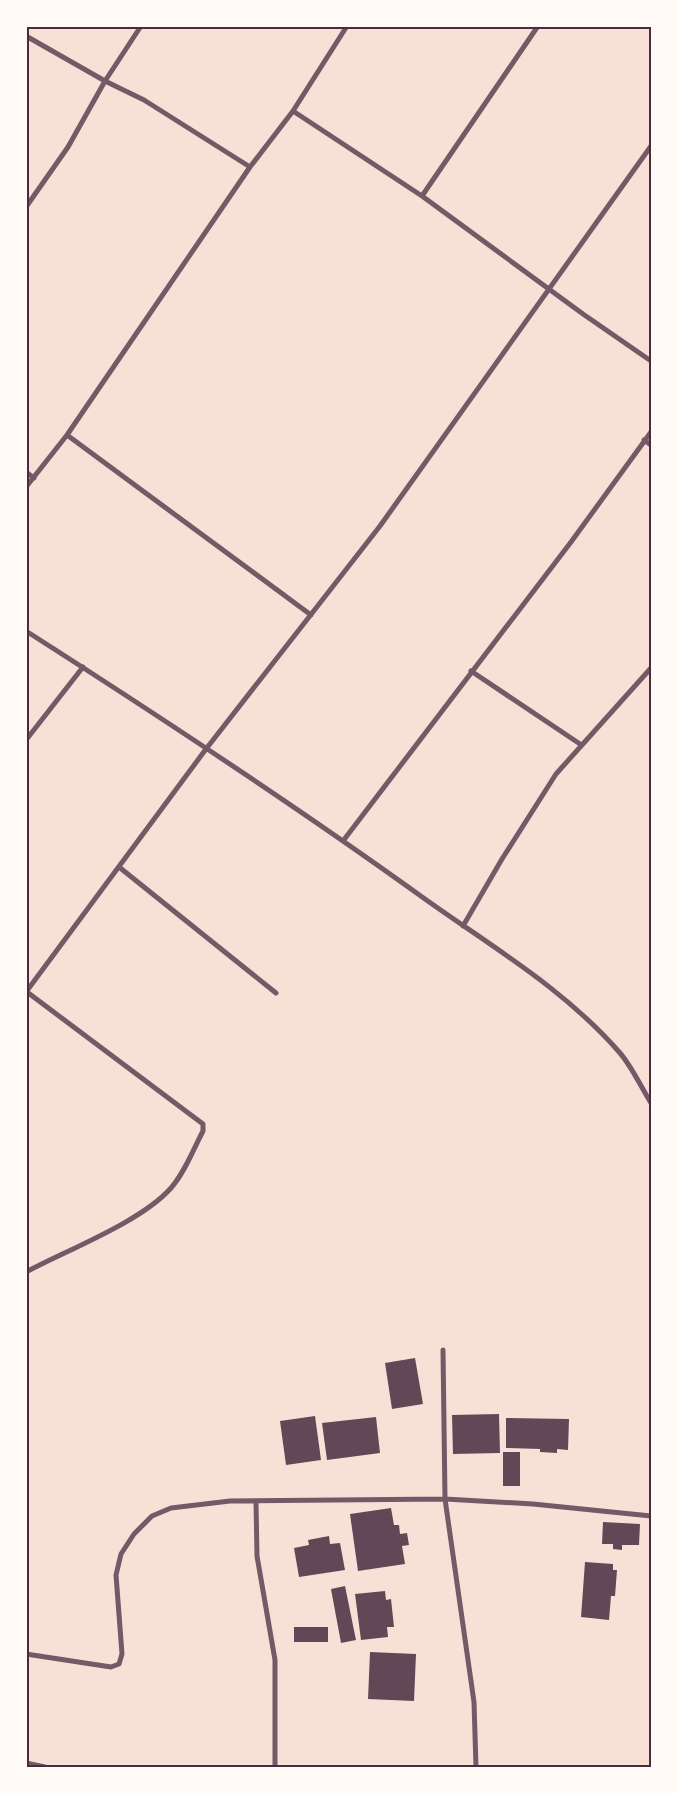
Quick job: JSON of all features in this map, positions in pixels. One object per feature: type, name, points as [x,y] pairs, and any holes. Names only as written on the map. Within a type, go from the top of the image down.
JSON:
[{"type":"street","points":[[26,207],[68,147],[105,81],[141,26]]},
{"type":"street","points":[[26,487],[66,436],[250,167],[293,111],[347,26]]},
{"type":"street","points":[[422,196],[538,26]]},
{"type":"street","points":[[26,36],[105,81],[144,100],[250,167]]},
{"type":"street","points":[[293,111],[422,196],[651,362]]},
{"type":"street","points":[[26,1272],[124,1222],[164,1195],[177,1180],[203,1131],[203,1124],[26,992],[206,749],[386,518],[651,146]]},
{"type":"street","points":[[343,841],[571,542],[651,432]]},
{"type":"street","points":[[66,436],[311,615]]},
{"type":"street","points":[[644,440],[651,445]]},
{"type":"street","points":[[26,472],[34,478]]},
{"type":"street","points":[[26,631],[343,841],[534,974],[579,1010],[621,1054],[651,1103]]},
{"type":"street","points":[[26,740],[83,667]]},
{"type":"street","points":[[463,926],[556,774],[580,744],[619,706],[651,668]]},
{"type":"street","points":[[471,671],[580,744]]},
{"type":"street","points":[[119,867],[276,993]]},
{"type":"street","points":[[443,1350],[445,1499],[472,1693],[476,1767]]},
{"type":"street","points":[[26,1654],[111,1666],[119,1664],[122,1654],[116,1575],[121,1554],[134,1534],[152,1516],[171,1508],[230,1501],[445,1499],[533,1504],[651,1516]]},
{"type":"street","points":[[256,1502],[257,1556],[275,1660],[276,1767]]},
{"type":"street","points":[[26,1763],[46,1767]]},
{"type":"building","points":[[415,1358],[423,1404],[392,1409],[385,1363]]},
{"type":"building","points":[[499,1414],[500,1453],[453,1454],[452,1415]]},
{"type":"building","points":[[315,1416],[321,1460],[286,1465],[280,1421]]},
{"type":"building","points":[[376,1417],[380,1453],[327,1460],[322,1423]]},
{"type":"building","points":[[506,1418],[569,1419],[568,1450],[557,1449],[557,1453],[540,1452],[540,1449],[506,1448]]},
{"type":"building","points":[[503,1452],[520,1452],[520,1486],[503,1486]]},
{"type":"building","points":[[391,1508],[394,1525],[399,1525],[400,1534],[407,1533],[409,1545],[402,1546],[405,1564],[358,1571],[350,1514]]},
{"type":"building","points":[[603,1522],[640,1524],[639,1545],[622,1545],[622,1550],[613,1549],[613,1544],[602,1544]]},
{"type":"building","points":[[329,1536],[330,1544],[340,1543],[345,1570],[299,1577],[294,1548],[309,1545],[308,1540]]},
{"type":"building","points":[[585,1562],[613,1564],[613,1570],[617,1570],[615,1596],[611,1596],[609,1620],[581,1617]]},
{"type":"building","points":[[345,1586],[356,1640],[341,1643],[331,1589]]},
{"type":"building","points":[[385,1591],[386,1600],[391,1599],[394,1627],[387,1627],[388,1637],[361,1640],[355,1594]]},
{"type":"building","points":[[294,1627],[328,1627],[328,1642],[294,1642]]},
{"type":"building","points":[[370,1652],[416,1654],[414,1701],[368,1699]]}]
